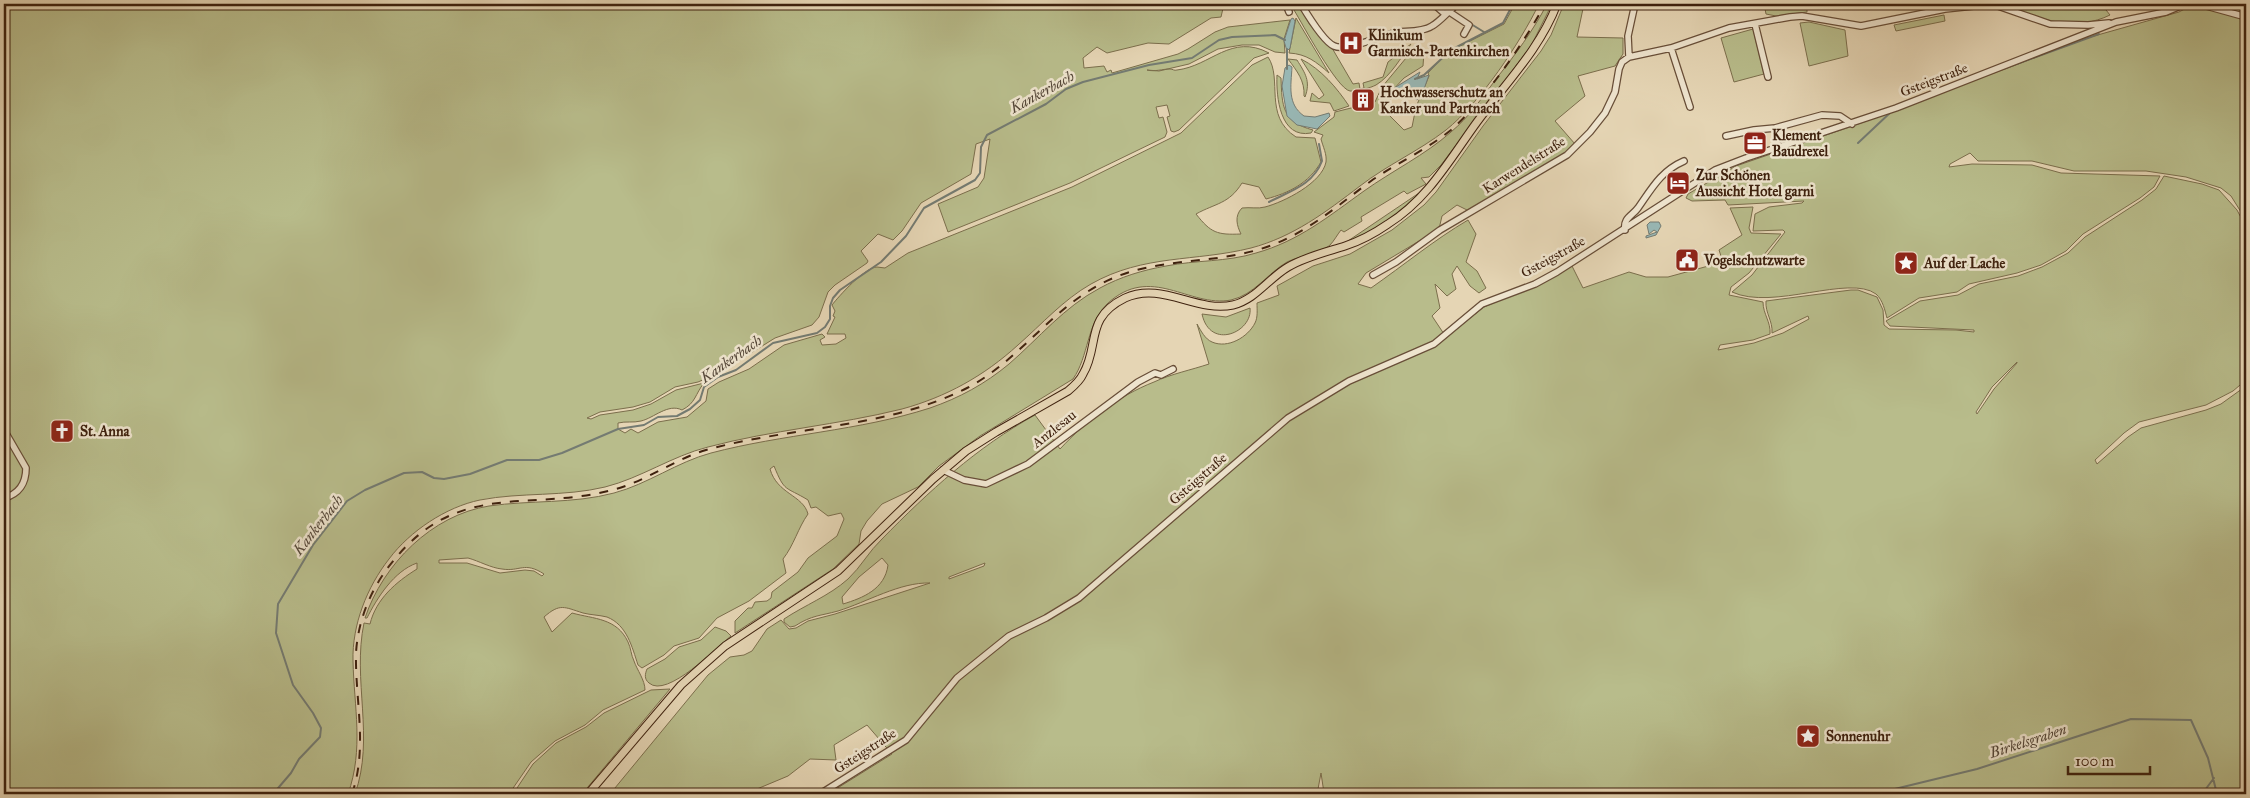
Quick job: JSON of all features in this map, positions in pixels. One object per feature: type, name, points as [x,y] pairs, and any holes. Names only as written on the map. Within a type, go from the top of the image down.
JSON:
[{"type":"main road","points":[[588,794],[652,717],[691,675],[743,632],[838,571],[943,470],[983,440],[1068,391],[1077,383],[1088,365],[1098,324],[1111,308],[1127,298],[1156,293],[1210,306],[1232,305],[1251,297],[1274,275],[1289,266],[1368,236],[1397,218],[1434,183],[1477,122],[1534,48],[1548,25],[1557,4]]},
{"type":"street","points":[[1286,4],[1289,12]]},
{"type":"street","points":[[1301,4],[1324,36],[1334,46],[1342,47],[1378,39],[1393,33],[1431,27],[1458,4]]},
{"type":"street","points":[[1426,4],[1439,7],[1469,25],[1464,34]]},
{"type":"street","name":"Karwendelstraße","points":[[1373,275],[1396,262],[1440,230],[1567,155],[1590,132],[1605,113],[1615,92],[1619,68],[1622,62],[1629,57],[1628,36],[1635,4]]},
{"type":"street","points":[[1629,57],[1671,48],[1729,28],[1802,16],[1861,26],[1943,6],[1994,5],[2050,24],[2088,25],[2116,22],[2166,12],[2185,4]]},
{"type":"street","points":[[2199,4],[2246,17]]},
{"type":"street","name":"Gsteigstraße","points":[[820,794],[906,740],[957,678],[1009,636],[1046,618],[1079,598],[1288,418],[1349,381],[1434,344],[1482,304],[1535,284],[1625,230],[1715,170],[1746,158],[1852,124],[2025,59],[2116,22]]},
{"type":"street","points":[[1755,24],[1768,77]]},
{"type":"street","points":[[1671,48],[1690,107]]},
{"type":"street","points":[[1726,136],[1775,128],[1822,115],[1840,116],[1852,124]]},
{"type":"street","points":[[1625,230],[1624,224],[1627,218],[1639,207],[1652,185],[1684,161]]},
{"type":"street","name":"Anzlesau","points":[[943,470],[973,483],[986,484],[1028,464],[1138,382],[1155,373],[1161,375],[1173,368]]},
{"type":"street","points":[[4,430],[26,468],[26,474],[18,490],[4,498]]},
{"type":"green space","points":[[4,4],[1224,4],[1221,17],[1211,18],[1169,44],[1148,43],[1107,53],[1097,47],[1083,58],[1084,68],[1104,66],[1107,72],[1111,70],[1112,73],[1178,54],[1215,32],[1228,27],[1290,20],[1284,39],[1285,53],[1275,52],[1259,45],[1242,45],[1218,49],[1189,64],[1167,69],[1176,70],[1189,67],[1222,52],[1243,47],[1256,48],[1269,53],[1254,58],[1179,130],[1171,131],[1167,117],[1170,116],[1167,105],[1156,107],[1159,118],[1163,117],[1167,132],[1165,137],[1070,183],[948,232],[938,204],[978,187],[984,178],[990,139],[976,144],[971,174],[921,203],[902,231],[893,240],[878,234],[861,251],[868,261],[867,263],[828,292],[819,317],[812,325],[775,338],[719,373],[698,382],[675,387],[650,402],[633,407],[600,412],[587,418],[591,419],[600,415],[633,410],[651,404],[676,390],[704,383],[693,401],[682,410],[672,408],[641,421],[618,423],[618,429],[625,433],[631,429],[638,433],[658,422],[687,417],[706,401],[708,389],[749,369],[784,345],[822,334],[825,337],[820,340],[822,345],[836,344],[846,338],[845,334],[827,334],[835,317],[833,316],[835,311],[832,305],[840,295],[872,268],[885,268],[908,253],[1072,187],[1181,133],[1252,65],[1268,57],[1274,76],[1275,97],[1280,119],[1296,137],[1315,138],[1321,162],[1311,176],[1283,194],[1266,199],[1259,187],[1242,183],[1227,199],[1196,214],[1215,232],[1241,234],[1237,224],[1239,211],[1242,208],[1262,208],[1282,201],[1310,184],[1323,170],[1326,162],[1321,139],[1323,135],[1314,132],[1334,117],[1335,112],[1375,102],[1382,87],[1416,46],[1424,52],[1423,66],[1404,78],[1391,92],[1389,115],[1404,130],[1412,127],[1416,107],[1429,76],[1428,73],[1440,60],[1462,45],[1504,24],[1515,4],[1539,4],[1498,72],[1459,118],[1436,138],[1370,178],[1322,214],[1281,237],[1251,248],[1150,263],[1111,274],[1071,297],[1005,356],[978,376],[949,392],[918,404],[878,415],[756,436],[708,447],[605,487],[574,492],[480,500],[467,503],[442,514],[407,539],[389,559],[374,582],[362,607],[353,647],[357,744],[356,761],[348,794],[4,794]]},
{"type":"green space","points":[[1298,4],[1310,25],[1332,48],[1353,84],[1359,83],[1360,89],[1364,88],[1363,83],[1383,77],[1388,62],[1411,44],[1391,72],[1376,85],[1356,91],[1350,91],[1337,79],[1312,41],[1294,10]]},
{"type":"green space","points":[[1547,4],[1552,4],[1531,46],[1441,165],[1429,177],[1421,178],[1426,184],[1407,194],[1404,191],[1361,217],[1362,221],[1344,232],[1341,230],[1327,247],[1287,262],[1247,294],[1231,300],[1215,301],[1154,287],[1139,287],[1123,292],[1100,312],[1091,331],[1082,361],[1073,379],[980,436],[939,466],[918,487],[882,504],[861,531],[859,544],[833,569],[735,633],[735,621],[748,608],[752,608],[755,602],[767,601],[771,598],[772,592],[798,572],[808,558],[837,536],[844,519],[841,513],[828,516],[816,507],[811,508],[808,500],[786,488],[774,466],[770,469],[773,477],[778,484],[801,502],[808,514],[783,559],[786,573],[749,601],[717,618],[699,638],[674,646],[664,655],[642,668],[638,665],[628,637],[614,621],[607,617],[567,608],[558,608],[549,613],[544,617],[552,632],[572,613],[596,618],[618,628],[628,642],[645,690],[603,710],[585,725],[555,741],[531,762],[509,794],[355,794],[361,773],[363,752],[360,666],[364,623],[370,624],[382,599],[394,586],[417,569],[417,563],[401,572],[387,586],[367,618],[365,618],[373,598],[397,561],[429,531],[468,511],[504,504],[583,499],[614,493],[711,453],[766,441],[876,422],[903,416],[951,400],[971,390],[1000,371],[1075,304],[1116,280],[1132,274],[1177,264],[1245,256],[1272,248],[1313,227],[1430,148],[1458,126],[1510,61]],"holes":[[[468,558],[498,568],[508,570],[527,567],[544,574],[542,576],[534,571],[525,570],[500,573],[467,563],[439,563],[439,560]]]},
{"type":"green space","points":[[1564,4],[1584,4],[1577,37],[1623,38],[1623,54],[1615,66],[1578,76],[1585,96],[1555,121],[1575,144],[1566,152],[1469,211],[1457,205],[1442,216],[1439,229],[1366,273],[1358,284],[1371,288],[1431,244],[1468,220],[1476,234],[1466,262],[1477,271],[1486,288],[1479,293],[1470,286],[1457,266],[1452,274],[1456,289],[1447,296],[1435,284],[1440,308],[1432,316],[1446,337],[1484,307],[1536,285],[1572,266],[1583,288],[1629,272],[1646,277],[1668,277],[1723,262],[1719,250],[1742,235],[1730,208],[1753,207],[1749,228],[1751,233],[1781,234],[1749,273],[1731,287],[1729,295],[1763,302],[1770,334],[1753,340],[1720,345],[1718,350],[1754,343],[1783,333],[1809,319],[1808,316],[1772,333],[1766,301],[1851,290],[1858,290],[1877,297],[1883,310],[1884,325],[1889,329],[1974,332],[1974,330],[1890,326],[1886,321],[1920,301],[1958,295],[1979,284],[2018,276],[2042,267],[2068,253],[2085,237],[2142,200],[2156,189],[2164,176],[2202,184],[2219,190],[2237,210],[2246,227],[2246,380],[2233,391],[2206,405],[2139,422],[2095,460],[2097,464],[2141,428],[2221,404],[2246,386],[2246,794],[1319,794],[1324,793],[1321,773],[1318,789],[1300,794],[828,794],[892,754],[867,725],[834,745],[836,760],[810,759],[788,776],[745,794],[610,794],[708,675],[730,657],[744,655],[752,651],[767,629],[781,620],[789,629],[796,628],[808,621],[930,583],[895,589],[838,611],[811,618],[795,626],[790,627],[784,622],[784,619],[848,579],[877,544],[917,504],[954,471],[993,441],[1035,415],[1060,449],[1103,410],[1128,394],[1174,374],[1209,364],[1197,324],[1205,337],[1218,344],[1231,343],[1243,337],[1255,323],[1257,303],[1279,295],[1277,286],[1313,266],[1350,254],[1392,230],[1424,205],[1436,192],[1551,35]],"holes":[[[2017,362],[1994,389],[1977,414],[1976,412],[1992,387]],[[882,558],[888,565],[883,580],[878,586],[858,599],[843,604],[842,597],[859,577]],[[985,563],[984,566],[949,579],[949,577]]]},
{"type":"green space","points":[[1764,4],[1807,4],[1807,12],[1776,16],[1766,14]]},
{"type":"green space","points":[[2011,4],[2102,5],[2110,15],[2098,20],[2085,22],[2060,22],[2022,12],[2010,7]]},
{"type":"green space","points":[[2194,4],[2227,4],[2246,8],[2246,220],[2231,196],[2221,188],[2186,177],[2146,171],[2074,171],[2032,161],[1978,161],[1970,153],[1950,164],[1949,167],[1972,164],[2032,165],[2061,173],[2160,176],[2154,187],[2140,198],[2083,234],[2066,251],[2041,265],[2017,273],[1969,284],[1957,292],[1919,298],[1887,318],[1878,296],[1864,289],[1848,288],[1768,298],[1749,297],[1732,292],[1752,275],[1785,232],[1783,230],[1753,231],[1755,214],[1769,207],[1802,203],[1804,201],[1728,205],[1725,200],[1692,201],[1686,198],[1688,194],[1736,166],[1861,123],[2087,38],[2179,12]]},
{"type":"green space","points":[[1944,15],[1945,21],[1896,31],[1894,25]]},
{"type":"green space","points":[[1296,18],[1329,73],[1306,57],[1289,53]]},
{"type":"green space","points":[[1809,22],[1845,30],[1848,56],[1809,66],[1800,23]]},
{"type":"green space","points":[[1753,29],[1764,74],[1734,82],[1721,38]]},
{"type":"green space","points":[[1288,59],[1297,60],[1305,73],[1307,91],[1305,97],[1300,76]]},
{"type":"green space","points":[[1301,59],[1328,80],[1349,106],[1334,111],[1330,103],[1310,101],[1312,93],[1319,99],[1324,95]]},
{"type":"green space","points":[[1277,75],[1281,78],[1283,105],[1286,111],[1295,122],[1313,130],[1311,133],[1301,133],[1292,130],[1286,123],[1279,105]]},
{"type":"green space","points":[[1419,193],[1393,217],[1342,245]]},
{"type":"green space","points":[[1250,308],[1249,317],[1245,324],[1230,334],[1221,335],[1213,332],[1206,325],[1202,314],[1226,317]]},
{"type":"green space","points":[[715,627],[726,631],[731,636],[692,670],[667,684],[657,686],[646,680],[647,669],[665,659],[679,647],[701,640]]},
{"type":"green space","points":[[670,689],[582,794],[513,794],[533,764],[556,743],[586,727],[604,713],[651,690]]},
{"type":"water","points":[[1293,18],[1295,21],[1290,48],[1287,51],[1284,41]]},
{"type":"water","points":[[1289,65],[1292,67],[1292,100],[1299,111],[1304,116],[1315,117],[1329,113],[1330,116],[1317,129],[1297,125],[1287,116],[1282,86],[1285,68]]},
{"type":"water","points":[[1420,72],[1417,79],[1429,75],[1423,92],[1417,100],[1402,90],[1393,92],[1391,90]]},
{"type":"water","points":[[1650,222],[1659,222],[1661,226],[1656,235],[1646,238],[1646,236],[1657,232],[1654,230],[1649,234],[1647,225]]},
{"type":"waterway","points":[[1439,4],[1447,9]]},
{"type":"waterway","name":"Kankerbach","points":[[1415,79],[1424,75],[1451,50],[1503,23],[1513,4]]},
{"type":"waterway","points":[[1471,24],[1484,32]]},
{"type":"waterway","points":[[2003,69],[2099,34]]},
{"type":"waterway","name":"Kankerbach","points":[[273,794],[291,773],[299,759],[320,737],[321,728],[293,685],[276,633],[278,604],[313,545],[347,501],[365,490],[404,473],[422,472],[434,478],[444,479],[470,474],[507,460],[539,460],[562,453],[618,429],[644,425],[658,417],[677,416],[690,409],[700,400],[704,387],[718,377],[736,370],[773,343],[817,333],[825,327],[830,319],[830,306],[833,298],[840,290],[881,262],[906,236],[924,208],[975,180],[980,173],[981,147],[987,135],[1046,104],[1066,89],[1083,82],[1149,65],[1192,58],[1219,40],[1232,37],[1275,35],[1285,40]]},
{"type":"waterway","name":"Kankerbach","points":[[1287,49],[1287,69]]},
{"type":"waterway","points":[[1858,143],[1892,111]]},
{"type":"waterway","points":[[1269,202],[1293,191],[1313,176],[1322,161],[1319,144]]},
{"type":"waterway","name":"Birkelsgraben","points":[[1874,794],[1977,769],[2131,719],[2191,720],[2208,758],[2217,794]]},
{"type":"waterway","points":[[2202,794],[2214,778]]},
{"type":"railway","points":[[352,794],[359,759],[360,724],[356,653],[363,615],[379,581],[394,560],[419,535],[444,518],[470,508],[496,503],[581,496],[612,490],[636,482],[682,459],[706,450],[739,442],[904,412],[967,388],[986,376],[1004,363],[1072,303],[1111,279],[1129,272],[1165,264],[1221,257],[1257,250],[1289,238],[1317,221],[1371,181],[1432,144],[1451,130],[1490,88],[1526,36],[1545,4]]},
{"type":"place","name":"Klinikum Garmisch-Partenkirchen","points":[[1351,43]]},
{"type":"place","name":"Hochwasserschutz an Kanker und Partnach","points":[[1363,100]]},
{"type":"place","name":"Klement Baudrexel","points":[[1755,143]]},
{"type":"place","name":"Zur Schönen Aussicht Hotel garni","points":[[1678,183]]},
{"type":"place","name":"Vogelschutzwarte","points":[[1687,260]]},
{"type":"place","name":"Auf der Lache","points":[[1906,263]]},
{"type":"place","name":"St. Anna","points":[[62,431]]},
{"type":"place","name":"Sonnenuhr","points":[[1808,736]]}]
